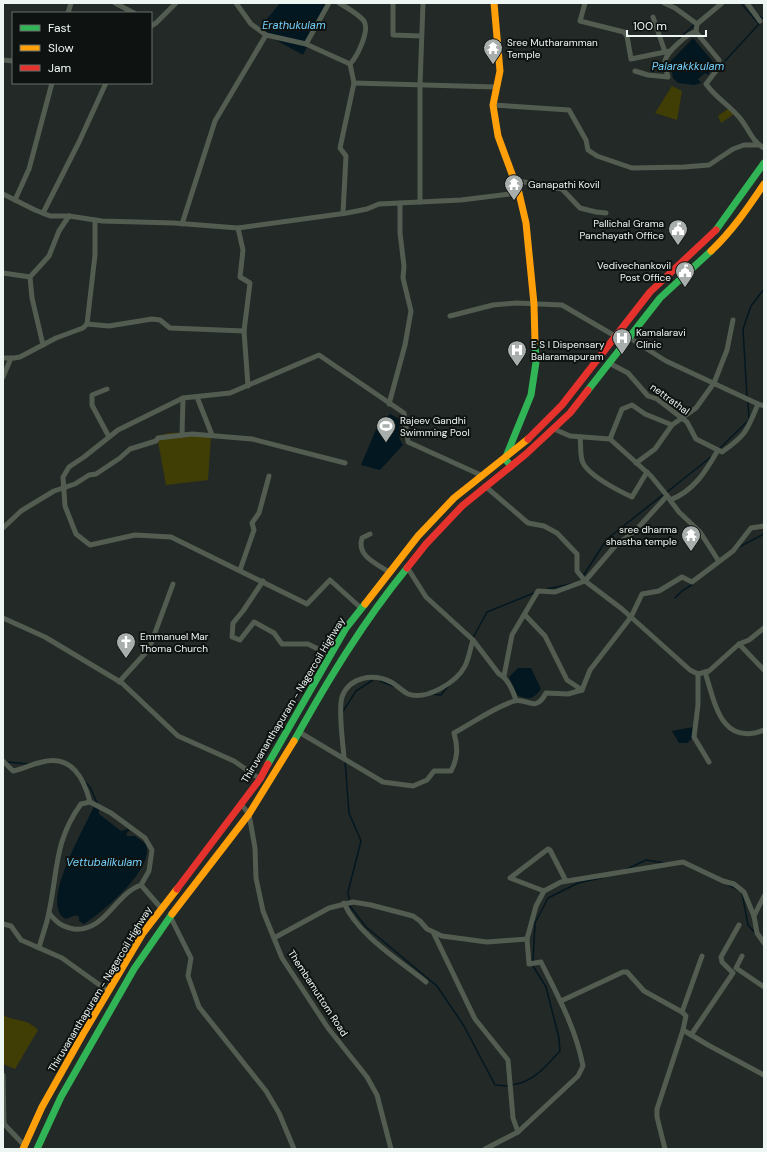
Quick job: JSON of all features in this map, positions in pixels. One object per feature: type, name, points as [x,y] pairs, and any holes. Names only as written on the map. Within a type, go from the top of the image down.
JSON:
[{"type":"main road","points":[[494,3],[500,71],[493,105],[498,136],[519,193],[526,223],[534,304],[536,362],[531,395],[505,459],[511,466]]},
{"type":"main road","name":"Thiruvananthapuram - Nagercoil Highway","points":[[24,1147],[42,1107],[143,933],[260,779],[346,628],[418,536],[454,498],[520,447],[562,405],[615,336],[658,284],[718,228],[764,163]]},
{"type":"main road","name":"Thiruvananthapuram - Nagercoil Highway","points":[[37,1149],[61,1096],[118,995],[170,916],[249,814],[280,765],[331,674],[355,636],[426,544],[457,511],[554,429],[570,413],[660,298],[726,237],[740,220],[764,184]]},
{"type":"street","points":[[115,3],[132,12]]},
{"type":"street","points":[[152,25],[176,3]]},
{"type":"street","points":[[236,3],[251,24],[266,35],[306,44],[350,64]]},
{"type":"street","points":[[306,44],[329,3]]},
{"type":"street","points":[[339,3],[352,10],[356,16],[363,20],[366,25],[363,42],[350,64],[354,83],[340,148],[346,156],[344,213]]},
{"type":"street","points":[[393,3],[393,35],[421,36]]},
{"type":"street","points":[[420,202],[420,85],[423,3]]},
{"type":"street","points":[[585,3],[580,21],[624,32],[627,36],[631,59],[667,52],[691,33],[696,32]]},
{"type":"street","points":[[664,3],[675,8],[696,23]]},
{"type":"street","points":[[696,23],[722,3]]},
{"type":"street","points":[[747,3],[760,21]]},
{"type":"street","points":[[635,70],[648,75],[665,75],[665,60],[667,52],[653,17]]},
{"type":"street","points":[[696,23],[696,32],[720,60],[719,67],[712,75],[707,85],[715,95],[740,117],[758,145]]},
{"type":"street","points":[[182,224],[215,121],[266,35]]},
{"type":"street","points":[[354,83],[496,86]]},
{"type":"street","points":[[15,200],[29,169],[52,84]]},
{"type":"street","points":[[42,213],[79,142],[106,84]]},
{"type":"street","points":[[493,105],[568,110],[586,140],[588,150],[597,156],[632,168],[709,165],[734,149],[744,145],[758,145],[764,148]]},
{"type":"street","points":[[513,180],[562,189],[580,208],[606,213]]},
{"type":"street","points":[[3,194],[50,216],[69,216],[95,220],[238,228],[254,227],[262,224],[344,213],[367,209],[379,204],[483,198],[519,193]]},
{"type":"street","points":[[389,404],[405,345],[411,311],[403,278],[404,266],[400,233],[400,203]]},
{"type":"street","points":[[43,345],[32,298],[30,278],[49,256],[59,230],[69,216]]},
{"type":"street","points":[[3,358],[20,357],[43,345],[83,328],[87,324],[95,255],[95,220]]},
{"type":"street","points":[[238,228],[242,250],[240,277],[250,283],[244,331],[248,386]]},
{"type":"street","points":[[3,273],[30,278]]},
{"type":"street","points":[[450,316],[493,305],[562,304],[615,336]]},
{"type":"street","points":[[87,324],[109,326],[152,319],[160,320],[170,328],[244,331]]},
{"type":"street","points":[[636,463],[655,449],[672,425],[696,408],[714,383],[727,350],[733,320]]},
{"type":"street","points":[[628,337],[666,361],[764,406]]},
{"type":"street","points":[[362,609],[330,580],[307,604],[171,537],[135,535],[90,545],[76,534],[65,506],[63,477],[69,467],[118,430],[183,398],[230,393],[319,355],[404,413],[408,442],[483,476]]},
{"type":"street","points":[[3,377],[11,358]]},
{"type":"street","name":"nettrathal","points":[[609,363],[628,373],[648,396],[657,399],[682,418],[696,439],[718,450]]},
{"type":"street","points":[[107,389],[92,395],[92,404],[109,437]]},
{"type":"street","points":[[197,397],[212,435]]},
{"type":"street","points":[[182,435],[183,398]]},
{"type":"street","points":[[504,676],[512,635],[538,591],[554,592],[585,581],[615,546],[636,530],[669,498],[683,495],[704,474],[718,450],[722,452],[742,437],[750,425],[758,404]]},
{"type":"street","points":[[610,439],[622,409],[632,405],[645,414],[672,425]]},
{"type":"street","points":[[554,429],[570,436],[610,439],[647,472],[679,512],[700,532],[718,560]]},
{"type":"street","points":[[3,528],[21,511],[54,491],[75,484],[89,475],[101,471],[130,449],[156,441],[158,438],[192,434],[252,439],[345,463]]},
{"type":"street","points":[[580,437],[582,461],[592,474],[621,492],[632,497],[647,472]]},
{"type":"street","points":[[240,570],[254,530],[252,523],[260,513],[269,476]]},
{"type":"street","points":[[486,486],[528,523],[544,526],[556,533],[577,554],[577,571],[585,581],[631,617],[690,670],[698,674],[709,671],[738,644],[749,640],[764,628]]},
{"type":"street","points":[[582,690],[590,670],[631,617],[642,594],[659,591],[682,577],[692,582],[718,560],[733,551],[751,528],[764,526]]},
{"type":"street","points":[[370,534],[362,538],[360,547],[363,554],[389,572]]},
{"type":"street","points":[[408,567],[426,598],[472,640],[499,674],[504,676],[514,692],[516,700]]},
{"type":"street","points":[[263,581],[243,612],[233,623],[232,637],[240,640],[254,622],[274,633],[282,644],[308,644],[330,655]]},
{"type":"street","points":[[119,682],[149,649],[173,584]]},
{"type":"street","points":[[524,615],[545,636],[567,680],[582,690]]},
{"type":"street","points":[[3,618],[45,637],[119,682],[178,736],[234,761],[260,779]]},
{"type":"street","points":[[344,758],[341,718],[342,697],[351,683],[362,678],[377,678],[390,681],[409,694],[425,694],[440,691],[464,667],[472,640]]},
{"type":"street","points":[[738,644],[764,670]]},
{"type":"street","points":[[705,672],[718,712],[731,730],[744,735],[764,730]]},
{"type":"street","points":[[698,674],[698,705],[694,737],[709,762]]},
{"type":"street","points":[[299,732],[383,782],[413,786],[426,780],[434,772],[451,771],[456,760],[457,742],[454,733],[494,709],[516,700],[528,704],[537,703],[546,693],[568,694],[582,690]]},
{"type":"street","points":[[3,761],[13,771],[27,768],[43,761],[60,762],[70,765],[80,776],[86,788],[90,802]]},
{"type":"street","points":[[39,948],[49,913],[57,856],[70,818],[81,804],[90,802],[111,813],[145,838],[152,850],[149,871],[141,886],[132,889],[97,924],[84,930],[68,928],[57,923],[49,913]]},
{"type":"street","points":[[241,804],[249,814]]},
{"type":"street","name":"Thembamuttom Road","points":[[249,814],[255,848],[256,878],[263,911],[282,958],[328,1028],[367,1077],[377,1095],[391,1149]]},
{"type":"street","points":[[544,891],[510,878],[548,849],[550,850],[566,881]]},
{"type":"street","points":[[486,1149],[518,1132],[578,1076],[583,1066],[576,1038],[561,1002],[541,962],[530,964],[527,939],[536,906],[544,891],[566,881],[683,862],[723,881],[734,884],[744,892],[754,916],[757,933],[764,942]]},
{"type":"street","points":[[141,886],[161,908]]},
{"type":"street","points":[[754,916],[764,896]]},
{"type":"street","points":[[274,938],[329,908],[353,902],[413,916],[434,934],[476,1019],[508,1060],[513,1118],[518,1132]]},
{"type":"street","points":[[344,904],[348,913],[359,926],[426,982]]},
{"type":"street","points":[[170,916],[191,958],[188,976],[198,1007],[266,1091],[279,1113],[294,1149]]},
{"type":"street","points":[[3,924],[11,926],[21,940],[62,958],[108,991]]},
{"type":"street","points":[[691,1035],[733,973],[722,962],[721,957],[739,925]]},
{"type":"street","points":[[434,934],[472,941],[527,939]]},
{"type":"street","points":[[682,1012],[702,956]]},
{"type":"street","points":[[742,956],[736,968],[764,987]]},
{"type":"street","points":[[561,1002],[623,972],[632,975],[644,991],[682,1012],[686,1020],[657,1109],[657,1117],[665,1149]]},
{"type":"street","points":[[683,1030],[764,1075]]},
{"type":"street","points":[[3,1075],[4,1124],[24,1147]]},
{"type":"shaded area","points":[[672,86],[682,91],[677,120],[655,113]]},
{"type":"shaded area","points":[[728,109],[734,114],[721,123],[718,116]]},
{"type":"shaded area","points":[[194,432],[211,435],[208,480],[166,485],[157,436],[169,433]]},
{"type":"shaded area","points":[[3,1015],[29,1023],[38,1030],[15,1069],[3,1064]]},
{"type":"water","name":"Erathukulam","points":[[280,3],[329,3],[303,55],[258,30]]},
{"type":"water","name":"Palarakkkulam","points":[[693,38],[715,64],[708,75],[705,73],[698,79],[701,83],[694,85],[678,83],[673,78],[670,62]]},
{"type":"water","name":"Rajeev Gandhi Swimming Pool","points":[[390,414],[402,420],[399,433],[403,445],[380,470],[361,465],[377,427]]},
{"type":"water","points":[[518,668],[531,668],[541,689],[533,697],[524,698],[516,695],[509,677]]},
{"type":"water","points":[[693,727],[695,736],[687,743],[679,743],[672,731]]},
{"type":"water","name":"Vettubalikulam","points":[[94,806],[99,809],[99,814],[121,831],[127,829],[130,830],[126,834],[127,836],[135,836],[146,844],[147,854],[143,865],[126,889],[103,910],[84,924],[79,921],[79,917],[76,915],[66,919],[59,911],[57,898],[60,882],[66,865]]},
{"type":"waterway","points":[[725,61],[759,24],[741,3]]},
{"type":"waterway","points":[[759,16],[764,19]]},
{"type":"waterway","points":[[679,39],[695,24]]},
{"type":"waterway","points":[[747,398],[743,329],[751,306],[764,289]]},
{"type":"waterway","points":[[719,449],[749,420],[748,402]]},
{"type":"waterway","points":[[667,492],[711,457]]},
{"type":"waterway","points":[[583,576],[607,539],[664,494]]},
{"type":"waterway","points":[[739,547],[764,534]]},
{"type":"waterway","points":[[547,589],[571,584]]},
{"type":"waterway","points":[[675,598],[682,591],[693,584]]},
{"type":"waterway","points":[[473,638],[487,612],[534,593]]},
{"type":"waterway","points":[[342,713],[356,691],[373,680]]},
{"type":"waterway","points":[[380,681],[393,686]]},
{"type":"waterway","points":[[431,694],[441,695],[449,685]]},
{"type":"waterway","points":[[345,760],[349,813],[361,841],[348,892],[350,906],[366,927],[437,986],[464,1026],[495,1085],[508,1086]]},
{"type":"waterway","points":[[7,762],[29,764]]},
{"type":"waterway","points":[[85,782],[90,787],[97,803]]},
{"type":"waterway","points":[[627,869],[646,860],[665,863]]},
{"type":"waterway","points":[[533,961],[535,923],[548,898],[578,883],[601,878]]},
{"type":"waterway","points":[[727,884],[738,890]]},
{"type":"waterway","points":[[742,893],[748,925],[756,934]]},
{"type":"waterway","points":[[512,1085],[527,1081],[533,1077],[560,1051],[559,1038],[546,987],[533,966]]},
{"type":"traffic: fast","points":[[716,230],[764,163]]},
{"type":"traffic: fast","points":[[588,390],[660,298],[711,251]]},
{"type":"traffic: fast","points":[[511,466],[505,459],[531,395],[536,362],[535,342]]},
{"type":"traffic: fast","points":[[294,741],[361,630],[407,568]]},
{"type":"traffic: fast","points":[[268,764],[346,628],[365,604]]},
{"type":"traffic: fast","points":[[37,1149],[61,1097],[134,969],[172,914]]},
{"type":"traffic: slow","points":[[494,3],[500,71],[493,105],[498,136],[519,193],[526,223],[534,304],[535,342]]},
{"type":"traffic: slow","points":[[711,251],[733,227],[764,184]]},
{"type":"traffic: slow","points":[[365,604],[418,536],[454,498],[528,439]]},
{"type":"traffic: slow","points":[[172,914],[249,814],[294,741]]},
{"type":"traffic: slow","points":[[23,1149],[42,1107],[83,1034],[143,933],[177,889]]},
{"type":"traffic: jam","points":[[528,439],[562,405],[650,292],[716,230]]},
{"type":"traffic: jam","points":[[407,568],[426,544],[462,506],[526,454],[570,413],[588,390]]},
{"type":"traffic: jam","points":[[177,889],[260,779],[268,764]]},
{"type":"place","name":"Sree Mutharamman Temple","points":[[493,65]]},
{"type":"place","name":"Ganapathi Kovil","points":[[514,201]]},
{"type":"place","name":"Pallichal Grama Panchayath Office","points":[[678,246]]},
{"type":"place","name":"Vedivechankovil Post Office","points":[[685,288]]},
{"type":"place","name":"Kamalaravi Clinic","points":[[622,355]]},
{"type":"place","name":"E S I Dispensary Balaramapuram","points":[[517,367]]},
{"type":"place","name":"Rajeev Gandhi Swimming Pool","points":[[386,443]]},
{"type":"place","name":"sree dharma shastha temple","points":[[691,552]]},
{"type":"place","name":"Emmanuel Mar Thoma Church","points":[[126,659]]}]
